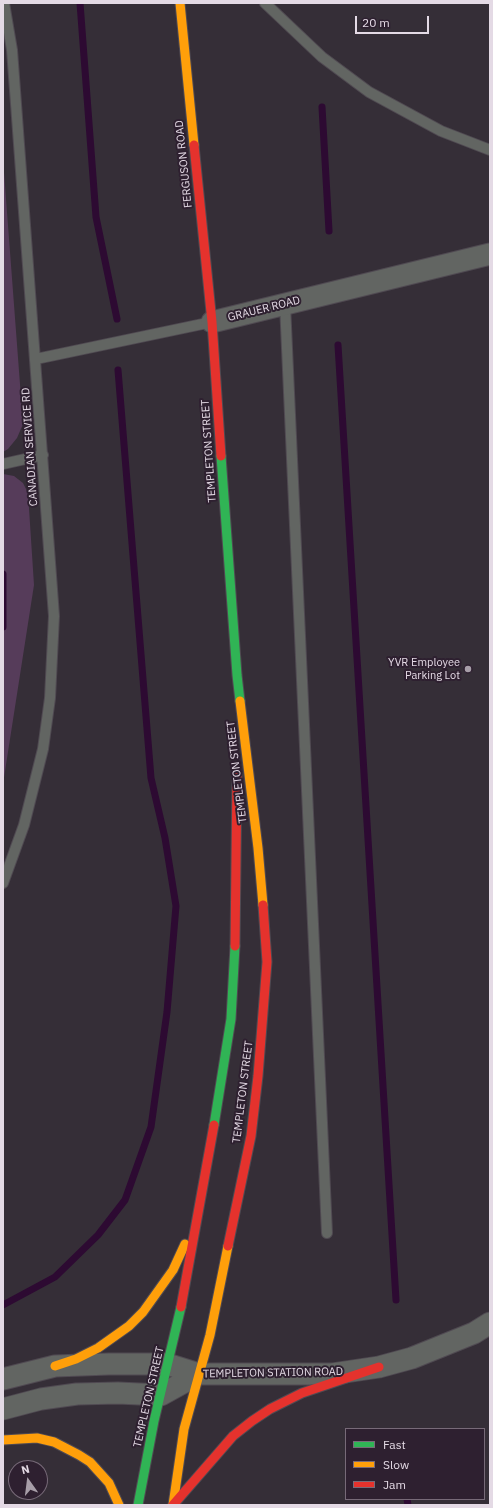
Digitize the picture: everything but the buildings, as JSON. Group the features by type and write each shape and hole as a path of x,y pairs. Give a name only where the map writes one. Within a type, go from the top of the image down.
{"street":[{"name":"FERGUSON ROAD","path":"180,3 212,322"},
{"name":"GRAUER ROAD","path":"212,322 490,254"},
{"name":"TEMPLETON STREET","path":"173,1505 184,1429 210,1336 251,1136 258,1076 266,962 258,848 237,675 212,322"},
{"name":"TEMPLETON STREET","path":"138,1505 154,1421 178,1324 205,1178 230,1019 236,921 237,675"},
{"path":"55,1366 76,1359 116,1337 143,1312 173,1270 188,1236 205,1178"},
{"name":"TEMPLETON STATION ROAD","path":"3,1379 55,1366 109,1364 167,1364 199,1374 332,1374 379,1367 412,1358 474,1332 490,1323"},
{"path":"173,1505 233,1436 270,1409 302,1393 379,1367"},
{"path":"3,1410 41,1399 77,1394 118,1393 161,1395 199,1374"},
{"path":"3,1440 37,1438 54,1442 79,1455 90,1462 99,1471 108,1483 119,1505"}],"lane":[{"name":"CANADIAN SERVICE RD","path":"3,883 24,826 43,749 50,698 54,616 12,50 4,3"},
{"path":"265,3 322,56 369,92 441,132 490,150"},
{"path":"285,304 327,1233"},
{"name":"GRAUER ROAD","path":"36,359 212,322"},
{"path":"3,464 43,455"}],"shaded area":[{"path":"3,159 23,424 17,438 8,449 3,452"},
{"path":"3,474 14,476 23,483 28,493 34,585 3,784"}],"waterway":[{"path":"80,3 96,217 117,319"},
{"path":"322,107 329,231"},
{"path":"338,345 396,1300"},
{"path":"3,1305 55,1277 98,1235 125,1200 151,1127 167,1012 176,906 165,838 151,778 118,370"},
{"path":"3,574 3,627"},
{"path":"407,1500 408,1505"}],"traffic: fast":[{"path":"221,456 240,701"},
{"path":"214,1125 231,1019 235,946"},
{"path":"138,1505 154,1421 181,1307"}],"traffic: slow":[{"path":"180,3 194,145"},
{"path":"240,701 258,848 263,905"},
{"path":"55,1366 76,1359 98,1348 129,1326 143,1312 173,1270 185,1244"},
{"path":"173,1505 184,1429 210,1335 228,1246"},
{"path":"3,1440 37,1438 54,1442 79,1455 90,1462 109,1483 119,1505"}],"traffic: jam":[{"path":"194,145 212,322 221,456"},
{"path":"235,946 237,774"},
{"path":"228,1246 251,1136 258,1076 267,962 263,905"},
{"path":"181,1307 214,1125"},
{"path":"173,1505 233,1436 252,1421 270,1409 302,1393 379,1367"}],"place":[{"name":"YVR Employee Parking Lot","path":"468,669"}]}
